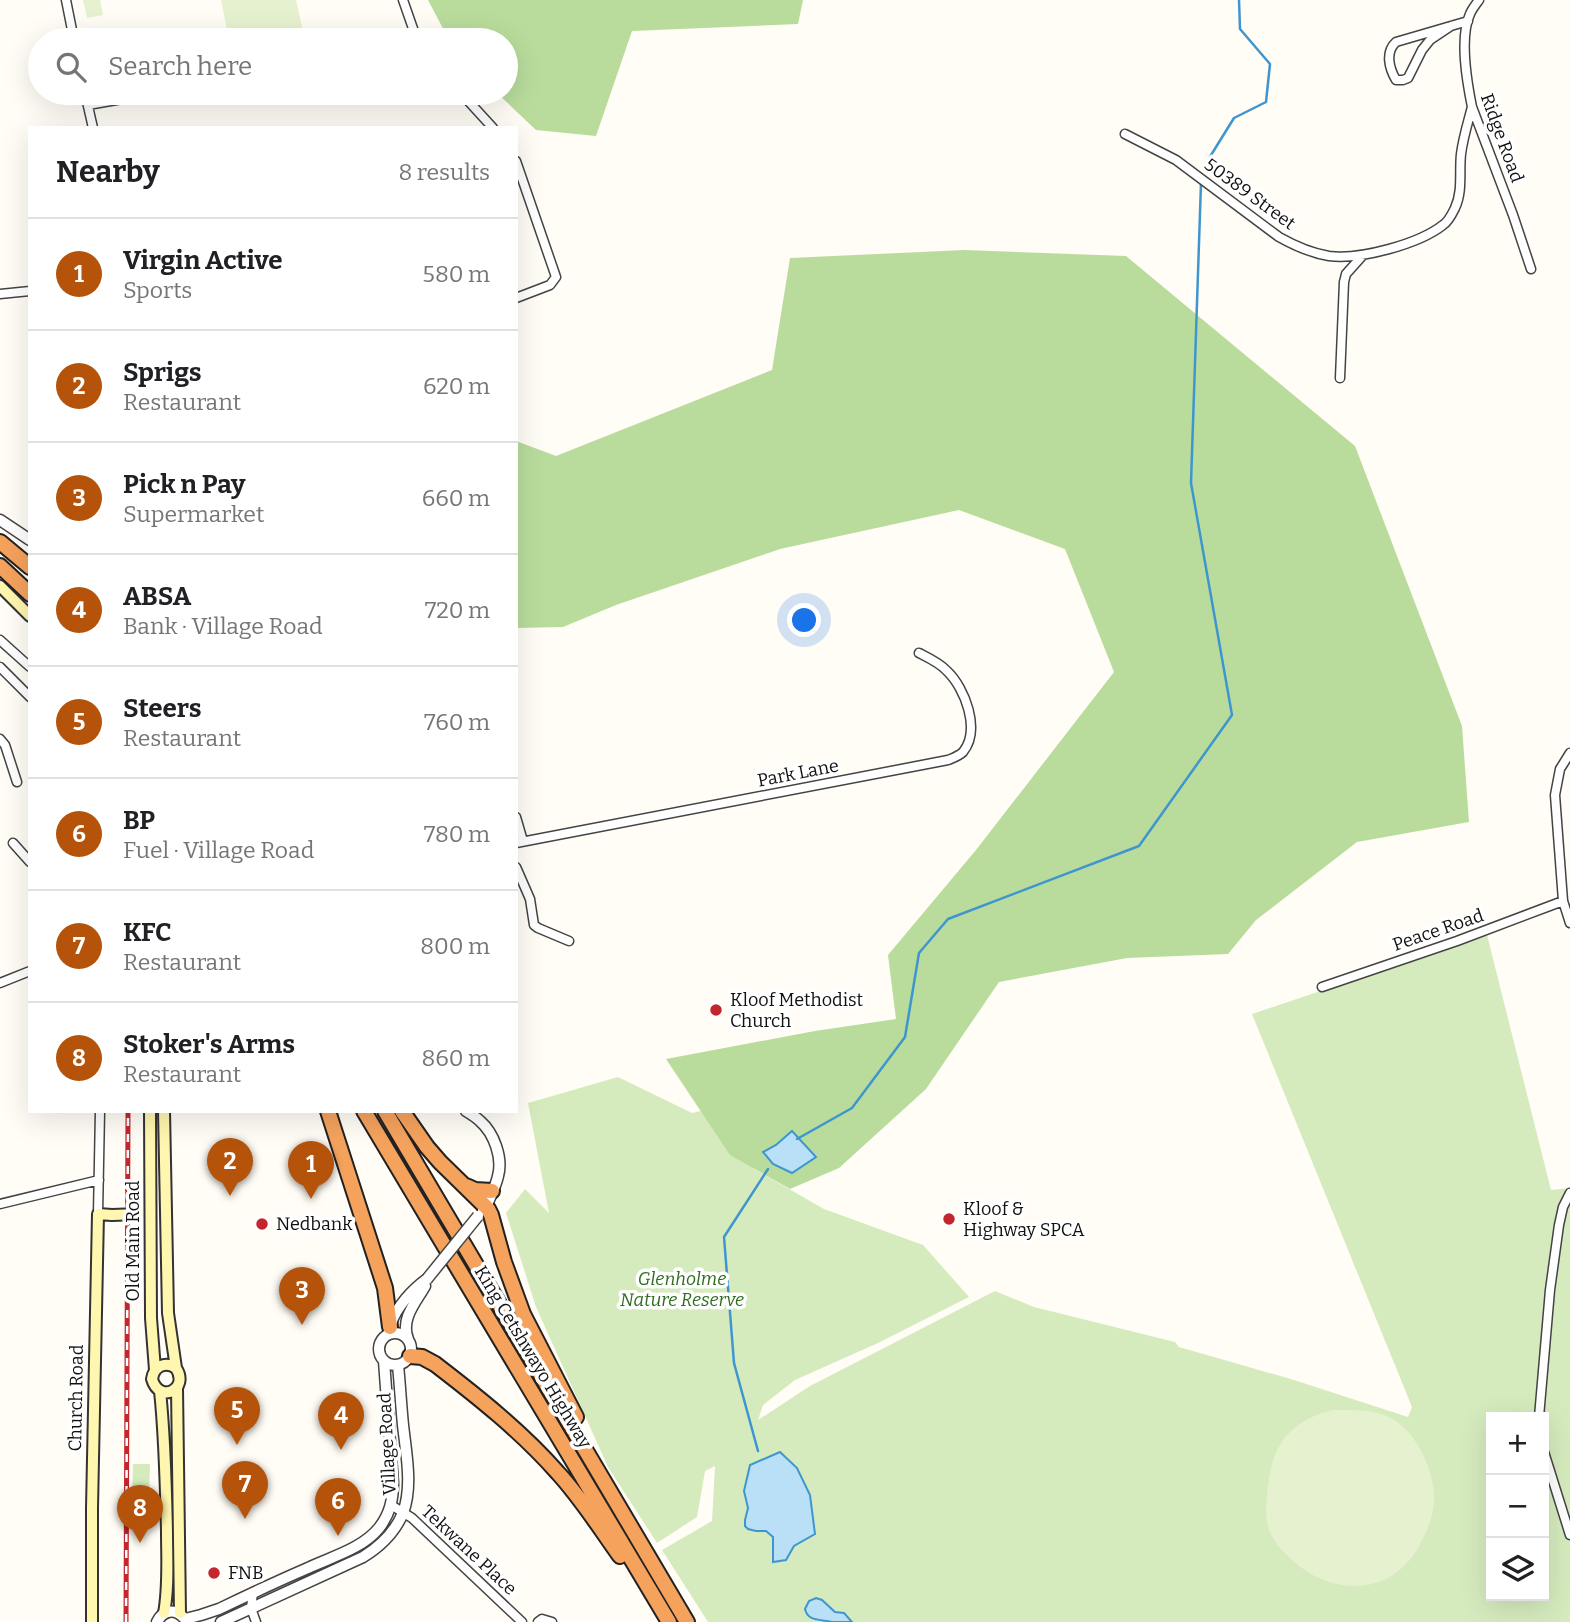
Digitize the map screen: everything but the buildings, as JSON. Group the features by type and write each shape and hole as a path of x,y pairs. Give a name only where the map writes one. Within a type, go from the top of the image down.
{"highway":[{"path":"0,541 28,564"},
{"path":"0,566 28,592"},
{"path":"329,1113 385,1288 390,1330"},
{"name":"King Cetshwayo Highway","path":"365,1113 668,1622"},
{"name":"King Cetshwayo Highway","path":"386,1113 687,1622"},
{"path":"403,1113 427,1147 464,1186 482,1211 491,1215 523,1314 580,1424 603,1479"},
{"path":"464,1186 492,1191"},
{"path":"404,1361 427,1359 543,1457 576,1494 668,1622"}],"main road":[{"path":"0,586 28,614"},
{"name":"Old Main Road","path":"150,1113 151,1318 155,1370"},
{"name":"Old Main Road","path":"164,1113 168,1313 176,1368"},
{"path":"97,1214 138,1214 151,1200"},
{"name":"Church Road","path":"92,1622 97,1214"},
{"path":"138,1214 151,1230"},
{"path":"97,1229 113,1215"},
{"path":"177,1388 169,1392 160,1391 153,1384 155,1370 167,1364 176,1368 180,1376 177,1388 184,1618"},
{"path":"160,1391 167,1548 161,1618"}],"street":[{"path":"66,0 72,28"},
{"path":"403,0 412,28"},
{"path":"1451,26 1430,40 1408,78 1396,79 1389,58 1390,47 1407,38 1469,18 1479,0"},
{"name":"Ridge Road","path":"1469,18 1466,51 1472,107 1531,270"},
{"path":"88,105 93,126"},
{"path":"472,105 491,126"},
{"name":"50389 Street","path":"1125,134 1176,160 1279,237 1296,246 1332,256 1363,256 1425,236 1445,224 1451,217 1459,199 1461,154 1472,107"},
{"path":"518,166 556,277 550,285 518,297"},
{"path":"1339,378 1344,282 1346,274 1363,256"},
{"path":"0,294 28,290"},
{"path":"0,520 28,539"},
{"path":"0,640 28,665"},
{"name":"Park Lane","path":"520,842 957,757 964,751 968,739 971,724 969,706 963,691 947,670 919,653"},
{"path":"0,667 28,696"},
{"path":"0,739 5,745 17,782"},
{"path":"1569,918 1563,901 1555,795 1560,769 1570,753"},
{"path":"13,843 28,860"},
{"path":"518,872 530,900 534,925 569,941"},
{"name":"Peace Road","path":"1322,986 1457,941 1563,901"},
{"path":"0,983 28,972"},
{"path":"97,1214 100,1113"},
{"path":"427,1279 406,1320 405,1328 412,1350 404,1361 391,1365 384,1362 379,1352 379,1344 390,1330 397,1310 427,1279 482,1211 492,1191 499,1170 497,1148 481,1121 469,1113"},
{"path":"0,1204 99,1180"},
{"path":"1539,1412 1550,1290 1559,1225 1570,1193"},
{"path":"390,1330 408,1339"},
{"name":"Village Road","path":"220,1622 375,1550 394,1530 403,1511 407,1493 404,1361"},
{"name":"Village Road","path":"161,1618 172,1611 184,1618 210,1612 341,1553 365,1540 378,1529 391,1505 393,1483 384,1362"},
{"path":"1549,1468 1570,1535"},
{"name":"Tekwane Place","path":"391,1505 420,1525 522,1622"},
{"path":"253,1593 251,1608 256,1622"},
{"path":"538,1622 542,1619 552,1622"}],"green space":[{"path":"83,0 100,0 103,15 87,18"},
{"path":"221,0 296,0 302,28 227,28"},
{"path":"428,0 803,0 798,24 632,31 596,136 536,130 510,105 518,105 518,28 443,28"},
{"path":"964,250 1126,256 1355,446 1462,726 1469,822 1357,842 1256,920 1228,954 1127,958 999,982 926,1089 839,1168 790,1189 730,1155 666,1059 896,1019 888,955 976,850 1114,672 1065,549 959,510 780,549 616,605 563,627 518,628 518,442 556,456 772,370 790,258"},
{"name":"Glenholme Nature Reserve","path":"1487,935 1551,1190 1570,1188 1570,1622 708,1622 662,1550 712,1521 715,1466 705,1471 697,1517 657,1543 608,1467 536,1307 506,1213 525,1189 549,1213 528,1103 618,1077 692,1113 717,1107 754,1169 824,1209 923,1245 969,1297 878,1343 795,1380 763,1405 758,1420 810,1386 995,1291 1034,1307 1175,1342 1179,1347 1408,1417 1412,1407 1252,1014"},
{"path":"1332,1410 1372,1412 1395,1420 1405,1428 1421,1451 1434,1490 1430,1522 1410,1560 1396,1573 1363,1586 1326,1581 1309,1572 1280,1547 1267,1523 1269,1478 1283,1440 1303,1422"},
{"path":"133,1464 150,1464 149,1497 132,1496"}],"water":[{"path":"792,1131 816,1157 792,1173 773,1164 763,1152"},
{"path":"780,1452 797,1468 810,1495 815,1534 794,1546 786,1560 773,1562 773,1537 766,1531 756,1531 745,1526 748,1508 744,1491 750,1465"},
{"path":"816,1598 835,1612 844,1613 852,1622 832,1622 809,1616 805,1609 809,1601"}],"waterway":[{"path":"1203,168 1234,118 1266,102 1270,64 1240,29 1239,0"},
{"path":"797,1139 852,1108 905,1037 919,953 948,919 1139,846 1232,715 1191,483 1201,183"},
{"path":"758,1451 734,1363 724,1237 768,1169"}],"railway":[{"path":"126,1622 128,1113"}],"place":[{"name":"Kloof Methodist Church","path":"716,1010"},
{"name":"Sprigs","path":"230,1196"},
{"name":"Virgin Active","path":"311,1199"},
{"name":"Kloof & Highway SPCA","path":"949,1219"},
{"name":"Nedbank","path":"262,1224"},
{"name":"Pick n Pay","path":"302,1325"},
{"name":"Steers","path":"237,1445"},
{"name":"ABSA","path":"341,1450"},
{"name":"KFC","path":"245,1519"},
{"name":"BP","path":"338,1536"},
{"name":"Stoker's Arms","path":"140,1543"},
{"name":"FNB","path":"214,1573"}]}
